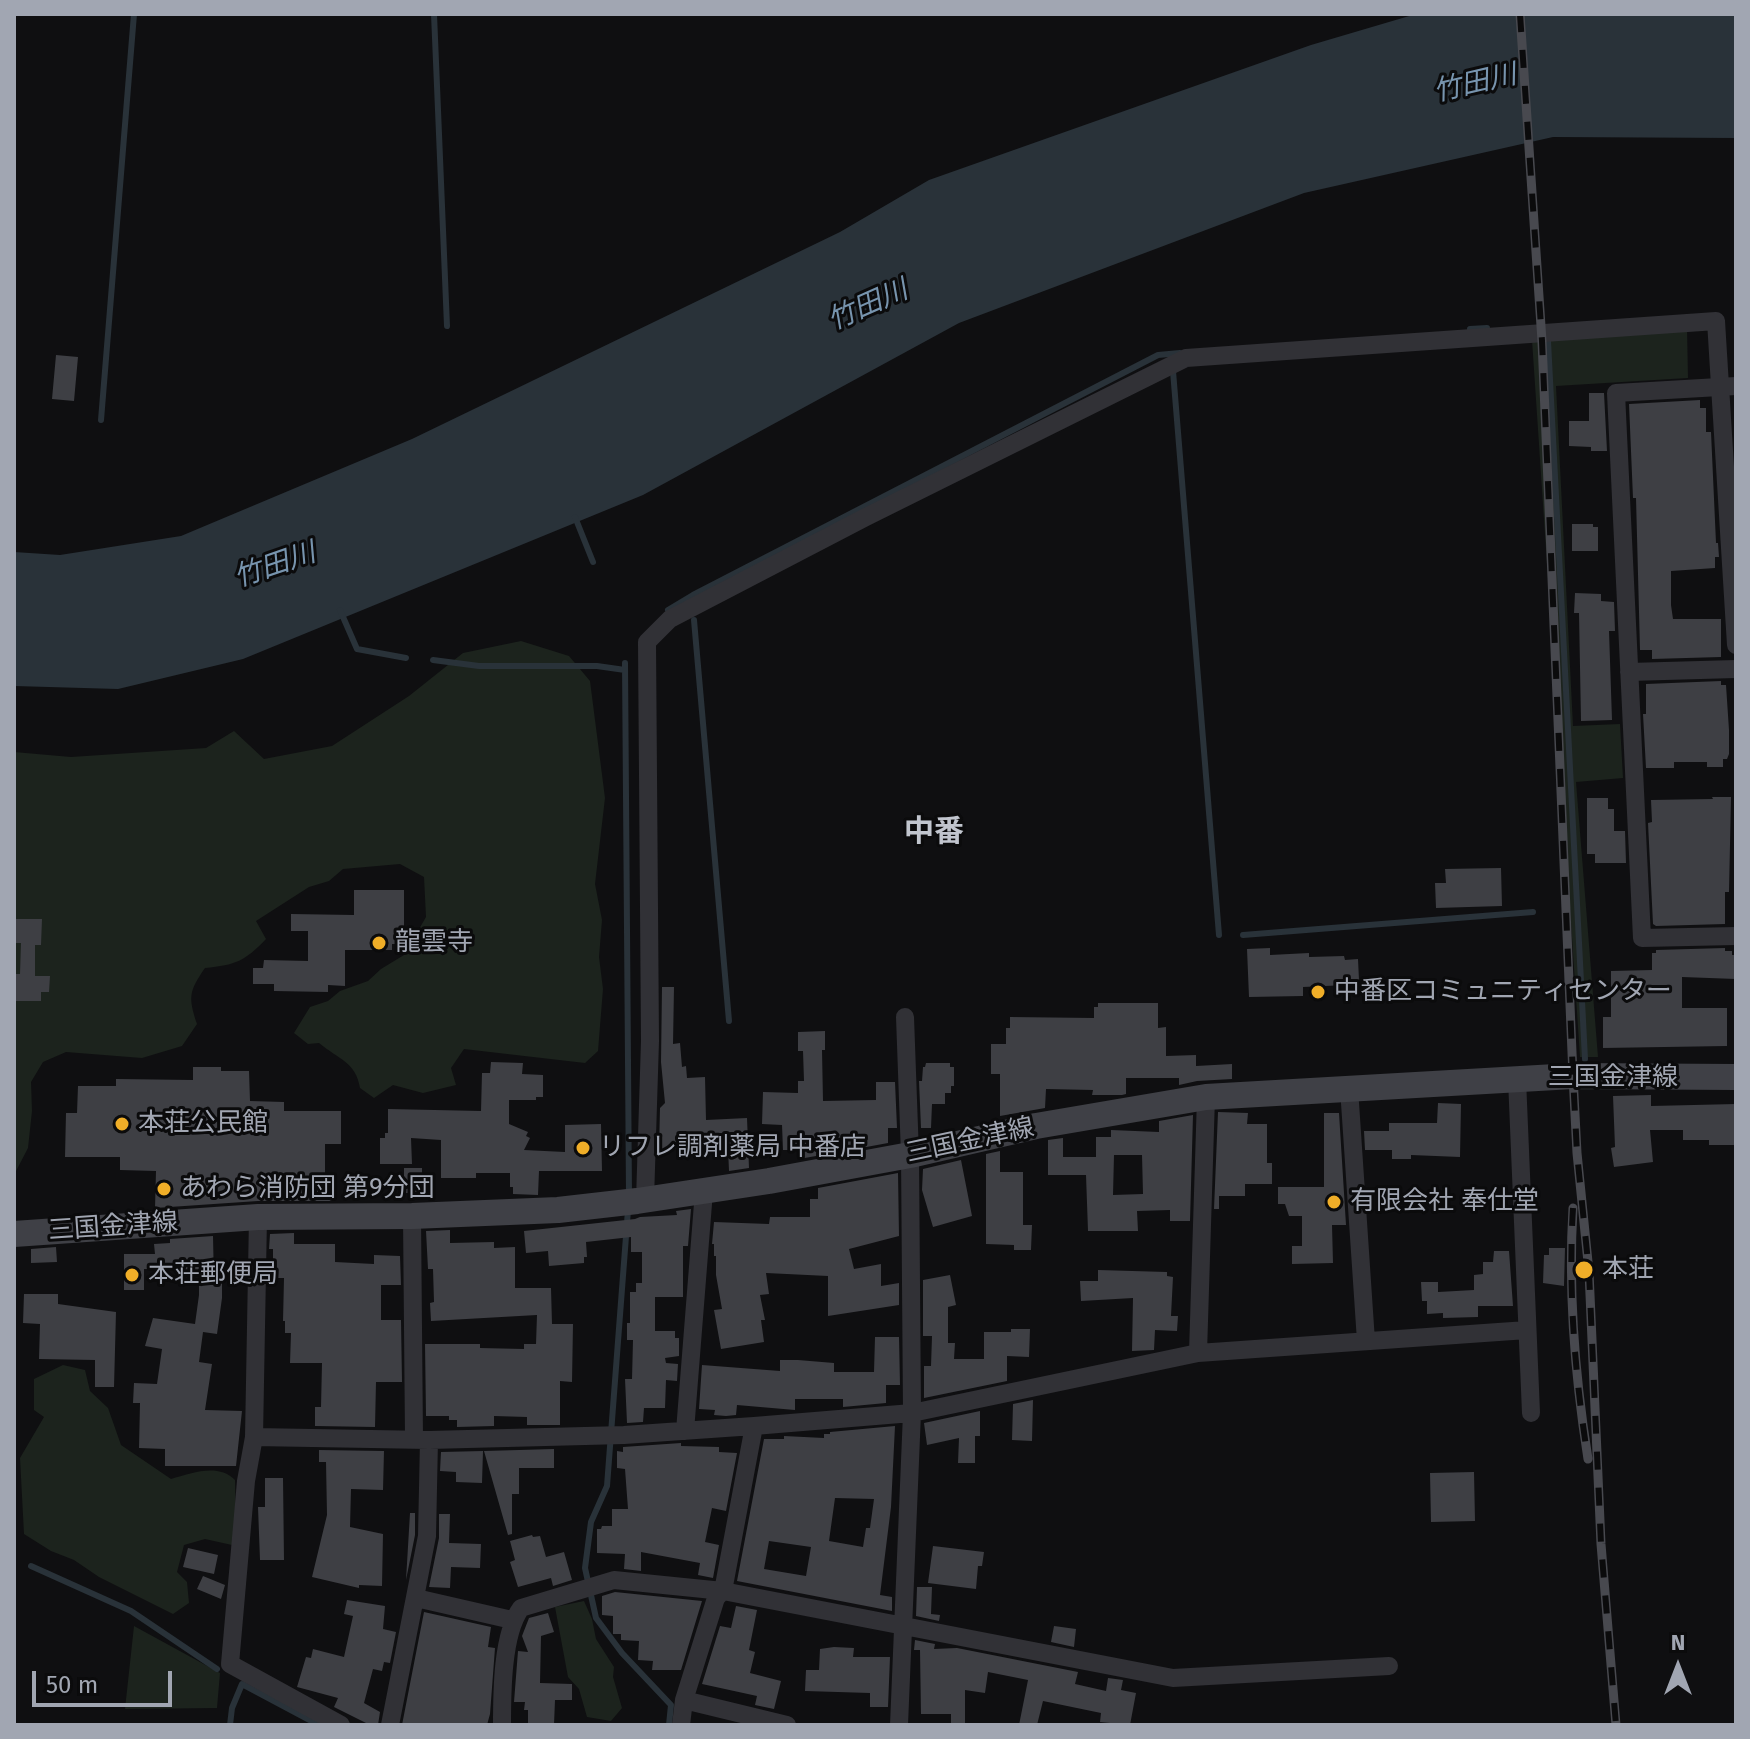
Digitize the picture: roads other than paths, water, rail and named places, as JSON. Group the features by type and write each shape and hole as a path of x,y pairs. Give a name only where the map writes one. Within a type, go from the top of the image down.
{"main road":[{"name":"三国金津線","path":"14,1234 258,1217 412,1216 558,1210 704,1191 910,1155 1049,1124 1206,1097 1573,1076 1736,1077"}],"street":[{"path":"634,1201 650,1041 647,642 670,619 866,517 1186,358 1716,321 1728,386 1736,645"},
{"path":"1728,386 1616,393 1642,938 1736,936"},
{"path":"1629,672 1736,669"},
{"path":"899,1725 912,1413 910,1155 905,1017"},
{"path":"1517,1079 1531,1413"},
{"path":"1349,1088 1366,1341"},
{"path":"1198,1353 1206,1097"},
{"path":"685,1431 704,1191"},
{"path":"390,1725 427,1536 412,1216"},
{"path":"258,1217 254,1437 246,1481 230,1664 341,1725"},
{"path":"254,1437 421,1439 631,1434 912,1413 1198,1353 1527,1330"},
{"path":"681,1725 684,1700 716,1598 723,1591 754,1426"},
{"path":"502,1725 502,1693 512,1620 521,1608 614,1580 723,1591 1173,1678 1389,1666"},
{"path":"416,1598 512,1620"},
{"path":"684,1700 787,1725"}],"water":[{"name":"竹田川","path":"1416,14 1736,14 1736,138 1553,137 1304,193 959,323 643,495 243,659 118,689 14,686 14,552 60,555 181,536 412,439 840,232 929,180 1311,45"}],"waterway":[{"path":"101,420 134,14"},
{"path":"434,14 447,326"},
{"path":"1470,329 1487,328"},
{"path":"1548,341 1585,1059"},
{"path":"668,610 1158,355 1180,353"},
{"path":"1173,371 1219,935"},
{"path":"575,517 593,562"},
{"path":"340,610 357,649 406,658"},
{"path":"694,620 729,1021"},
{"path":"433,660 479,666 597,666 625,670"},
{"path":"625,663 629,1195"},
{"path":"1243,935 1533,912"},
{"path":"628,1210 607,1486 591,1522 585,1568 596,1618 622,1653 671,1705 669,1725"},
{"path":"31,1566 131,1611 217,1669"},
{"path":"230,1725 232,1708 242,1684 319,1725"}],"railway":[{"path":"1520,14 1542,341 1577,1153 1589,1272 1601,1544 1616,1725"},
{"path":"1573,1208 1571,1271 1574,1334 1588,1459"}],"place":[{"name":"龍雲寺","path":"379,943"},
{"name":"中番区コミュニティセンター","path":"1318,992"},
{"name":"本荘公民館","path":"122,1124"},
{"name":"リフレ調剤薬局 中番店","path":"583,1148"},
{"name":"あわら消防団 第9分団","path":"164,1189"},
{"name":"有限会社 奉仕堂","path":"1334,1202"},
{"name":"本荘","path":"1584,1270"},
{"name":"本荘郵便局","path":"132,1275"}],"district":[{"name":"中番","path":"934,833"}]}
